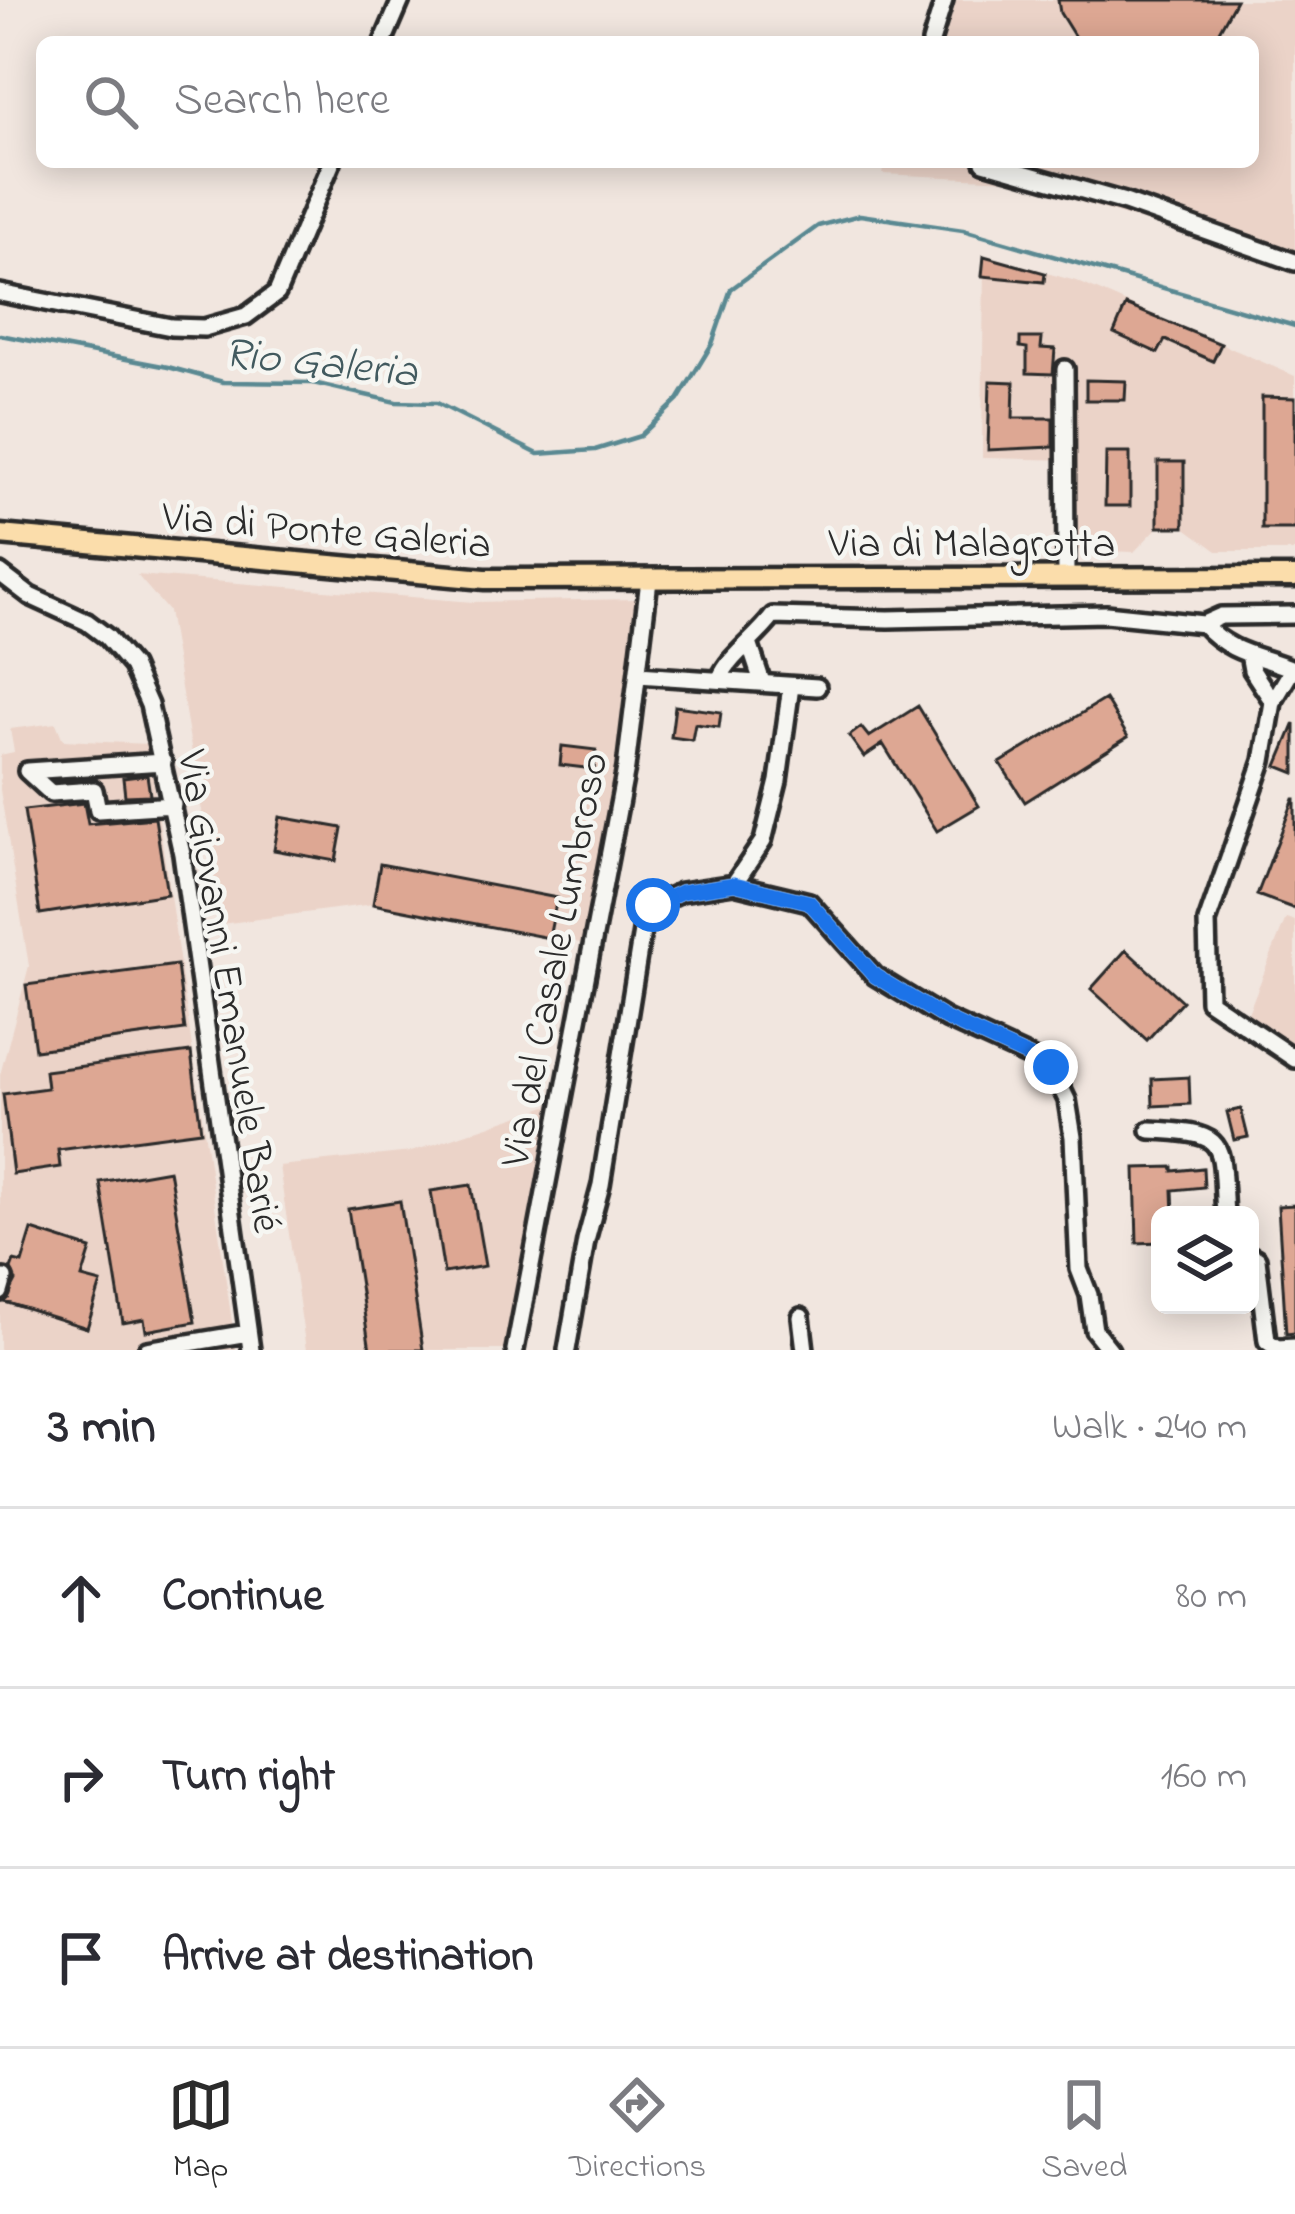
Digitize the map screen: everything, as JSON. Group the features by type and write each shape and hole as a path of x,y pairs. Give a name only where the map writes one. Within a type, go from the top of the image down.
{"main road":[{"name":"Via di Ponte Galeria","path":"0,535 485,579 649,580"},
{"name":"Via di Malagrotta","path":"649,580 1295,577"}],"street":[{"path":"386,36 401,0"},
{"path":"934,36 944,0"},
{"path":"0,293 171,327 204,328 246,316 277,293 329,168"},
{"path":"1006,168 1106,196 1295,262"},
{"path":"1065,369 1066,577"},
{"name":"Via Giovanni Emanuele Barié","path":"0,573 30,596 97,629 124,655 149,705 173,805 250,1341"},
{"name":"Via del Casale Lumbroso","path":"515,1350 620,800 649,580"},
{"path":"720,678 737,652 750,646 773,616 888,619 1106,614 1203,624 1221,616 1295,615"},
{"path":"1203,624 1250,659 1273,659 1294,670 1273,703 1263,761 1207,922 1209,1001 1295,1059"},
{"path":"750,646 762,682"},
{"path":"1250,659 1273,703"},
{"path":"638,675 818,687"},
{"path":"734,884 763,841 778,782 791,686"},
{"path":"163,762 27,771 51,793 94,790 98,810 173,805"},
{"path":"567,1350 601,1185 643,926 653,905 681,892 734,884 809,902 875,976 946,1019 1051,1067 1067,1100 1072,1136 1079,1269 1094,1330 1110,1350"},
{"path":"1150,1130 1193,1132 1214,1140 1222,1151 1225,1206"},
{"path":"1259,1275 1267,1341 1277,1348 1295,1346"},
{"path":"801,1317 805,1350"},
{"path":"147,1350 250,1341"}],"shaded area":[{"path":"935,0 1295,0 1295,268 1010,180 882,174 884,168 1259,168 1259,36 924,36"},
{"path":"984,256 1076,281 1295,376 1295,551 1217,551 1184,527 1158,527 1134,552 1077,550 1076,460 982,458"},
{"path":"137,575 473,602 636,599 639,612 586,944 373,904 221,924 168,611"},
{"path":"56,723 63,740 148,744 236,1350 0,1350 0,1075 29,966 0,790 0,755 14,752 10,729"},
{"path":"1286,918 1295,921 1295,1050 1246,1018"},
{"path":"550,1105 507,1350 306,1350 279,1166 411,1152"}],"building":[{"path":"1058,0 1236,0 1216,36 1074,36"},
{"path":"984,256 1045,273 1044,282 982,276"},
{"path":"1126,305 1221,344 1213,361 1165,340 1158,353 1114,333"},
{"path":"1020,338 1042,338 1041,348 1055,349 1053,374 1027,373 1027,348 1020,347"},
{"path":"1086,380 1126,381 1125,400 1086,400"},
{"path":"990,381 1014,382 1013,418 1053,418 1053,447 988,450"},
{"path":"1262,397 1295,398 1295,529 1262,529"},
{"path":"1106,453 1130,453 1130,506 1105,506"},
{"path":"1158,462 1184,462 1184,527 1158,527"},
{"path":"1105,699 1128,737 1025,802 1000,763"},
{"path":"675,706 721,712 719,727 695,724 692,740 671,737"},
{"path":"918,706 979,806 937,831 883,744 864,757 849,736 861,727 869,737"},
{"path":"1295,723 1295,773 1277,766"},
{"path":"562,746 596,750 594,769 560,765"},
{"path":"147,775 150,795 125,796 123,778"},
{"path":"1295,799 1295,909 1257,895"},
{"path":"84,803 88,824 155,818 167,894 40,914 24,810"},
{"path":"280,817 342,828 336,861 274,850"},
{"path":"380,864 557,898 549,938 373,904"},
{"path":"1126,950 1182,1001 1147,1040 1091,989"},
{"path":"177,965 185,1030 35,1050 26,985"},
{"path":"191,1052 201,1131 58,1150 60,1167 13,1174 3,1094 47,1088 45,1071"},
{"path":"1189,1077 1190,1104 1153,1106 1152,1079"},
{"path":"1241,1109 1248,1137 1234,1140 1227,1112"},
{"path":"1135,1168 1203,1168 1204,1187 1173,1190 1174,1206 1151,1206 1151,1242 1137,1243"},
{"path":"169,1170 195,1322 146,1331 144,1319 123,1323 100,1182"},
{"path":"471,1185 485,1266 444,1273 431,1191"},
{"path":"400,1201 423,1350 370,1350 348,1209"},
{"path":"1295,1205 1295,1333 1286,1334 1278,1206"},
{"path":"32,1230 91,1249 82,1278 101,1283 87,1328 5,1302 16,1281 11,1269 14,1261 22,1263"}],"waterway":[{"name":"Rio Galeria","path":"0,335 223,382 313,383 396,402 437,403 538,454 595,450 640,436 678,400 712,344 731,289 818,226 860,215 963,230 1295,326"}],"route":[{"path":"653,905 681,892 734,884 809,902 875,976 946,1019 1051,1067"}]}
